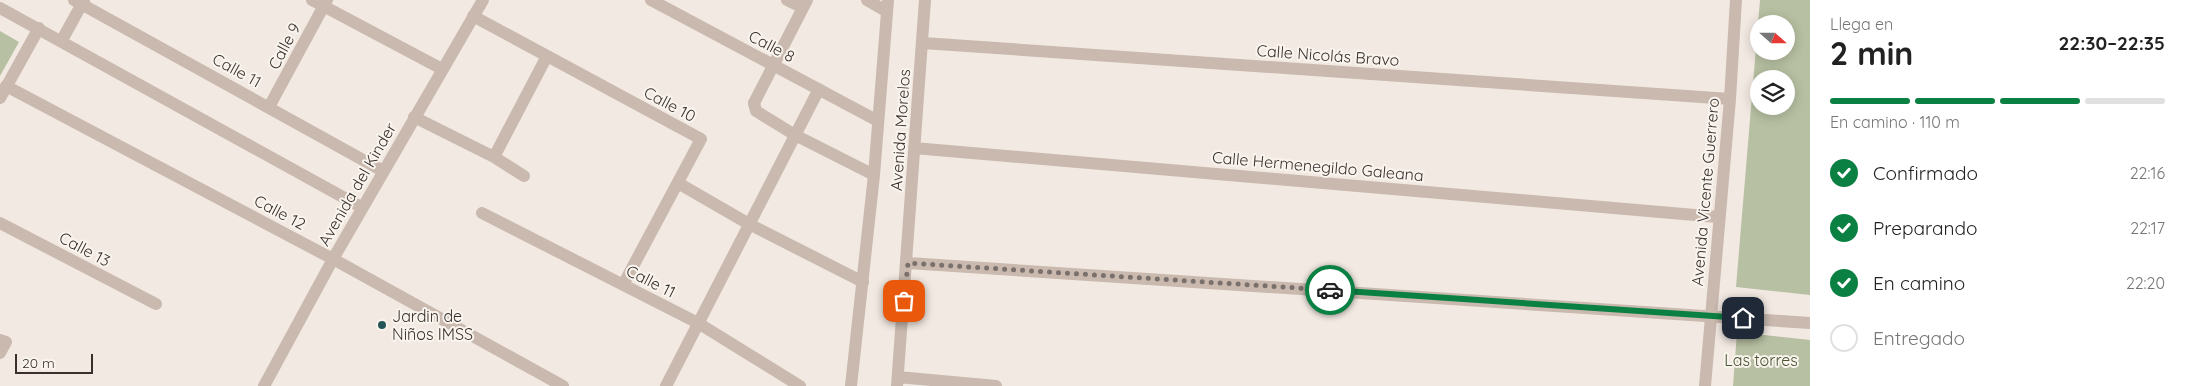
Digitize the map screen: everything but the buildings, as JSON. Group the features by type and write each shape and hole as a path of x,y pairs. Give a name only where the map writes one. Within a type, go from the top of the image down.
{"street":[{"name":"Avenida del Kinder","path":"264,386 362,207 483,0"},
{"name":"Calle 8","path":"651,0 878,121"},
{"path":"787,0 805,4 754,104 756,111 795,135 874,175"},
{"path":"851,386 874,175 887,5 866,0"},
{"name":"Avenida Morelos","path":"898,382 926,0"},
{"name":"Avenida Vicente Guerrero","path":"1704,386 1730,99 1736,0"},
{"path":"62,40 80,1"},
{"name":"Calle 11","path":"80,1 383,171"},
{"path":"321,2 442,69"},
{"name":"Calle 9","path":"270,107 321,2"},
{"path":"0,8 62,40 362,207"},
{"name":"Calle 10","path":"474,16 701,139 678,183"},
{"path":"0,98 39,28"},
{"name":"Calle Nicolás Bravo","path":"923,43 1730,99"},
{"path":"494,158 547,56"},
{"name":"Calle 12","path":"6,86 333,259 563,386"},
{"path":"666,386 819,89"},
{"path":"414,117 494,158 524,176"},
{"name":"Calle Hermenegildo Galeana","path":"914,148 1718,217"},
{"path":"623,285 678,183 749,224 863,282"},
{"name":"Calle 11","path":"482,213 698,323 800,386"},
{"name":"Calle 13","path":"0,222 156,304"},
{"path":"908,263 1810,323"},
{"path":"0,340 6,342 0,353"},
{"path":"898,382 996,386"}],"green space":[{"path":"1760,0 1810,0 1810,295 1736,287 1750,115 1795,115 1795,70 1754,70 1755,60 1795,60 1795,15 1759,15"},
{"path":"0,31 19,42 0,76"},
{"name":"Las torres","path":"1737,332 1810,340 1810,386 1733,386"}],"way so far":[{"path":"904,301 908,263 1330,290"}],"place":[{"name":"Jardin de Niños IMSS","path":"382,325"}],"route":[{"path":"1330,290 1743,318"}]}
